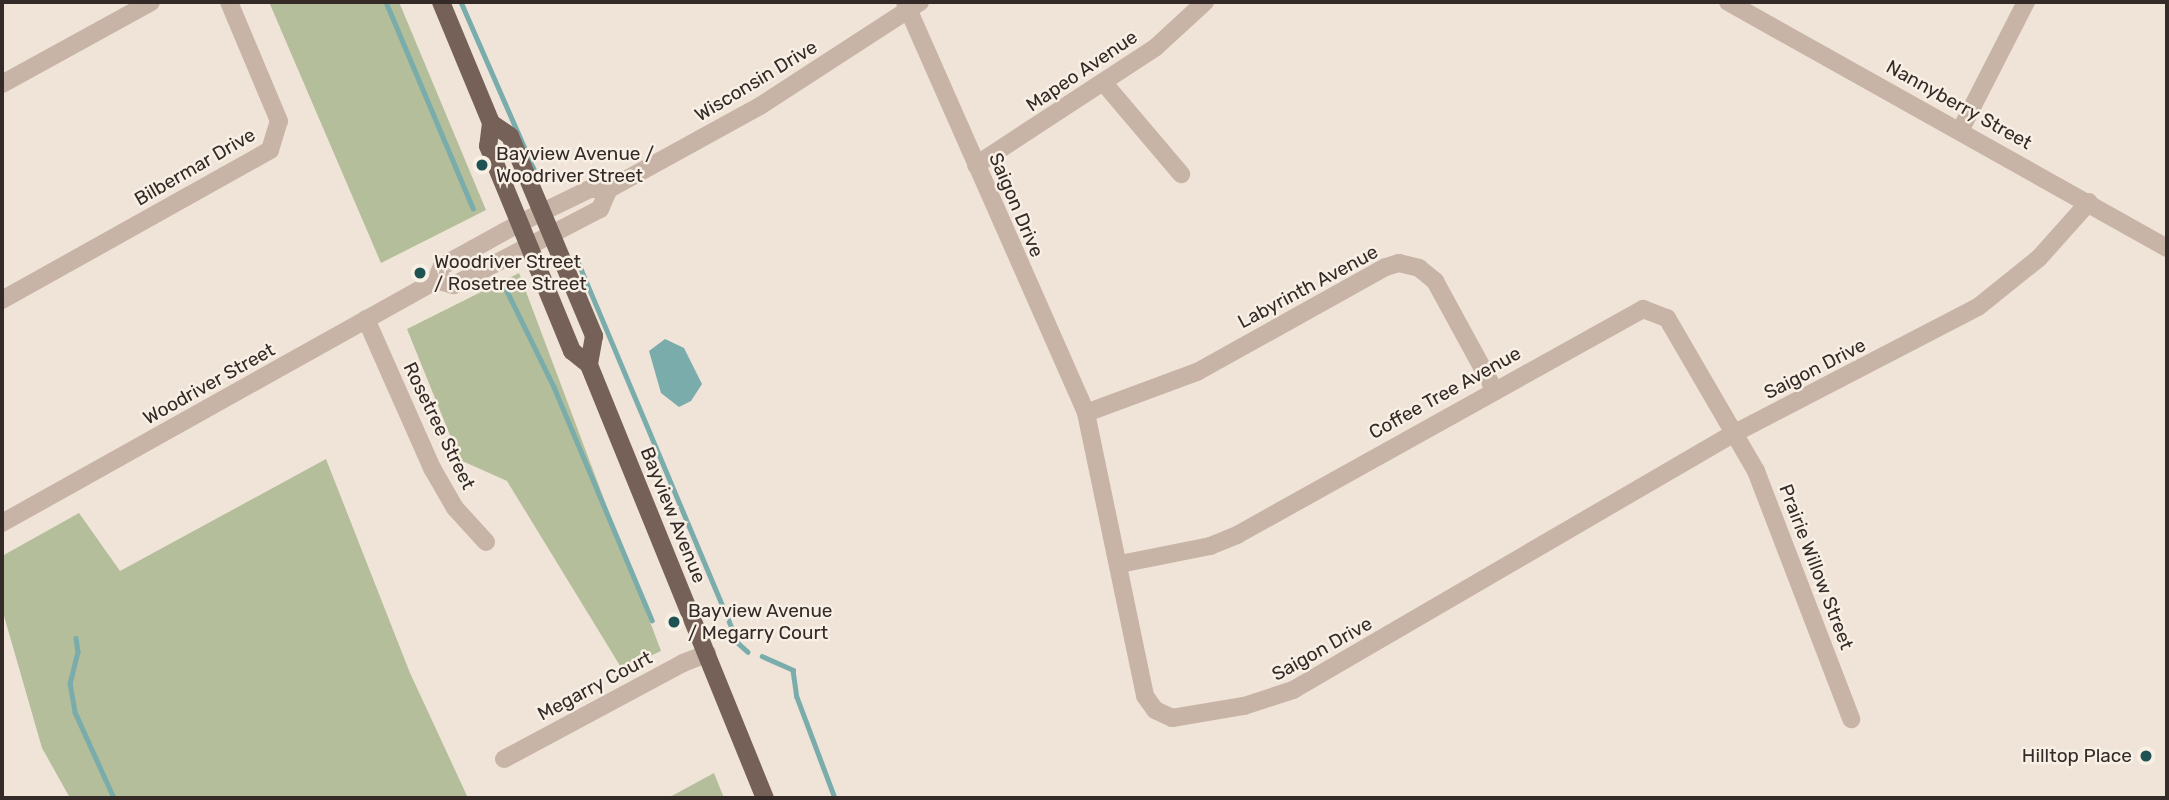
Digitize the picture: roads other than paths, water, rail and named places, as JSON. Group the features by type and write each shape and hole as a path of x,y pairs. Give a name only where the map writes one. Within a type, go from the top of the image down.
{"main road":[{"name":"Bayview Avenue","path":"441,2 491,123 488,146 572,351 590,365"},
{"name":"Bayview Avenue","path":"491,123 510,136 594,336 590,365 765,798"}],"street":[{"path":"2,84 151,2"},
{"name":"Bilbermar Drive","path":"2,300 260,157 275,143 276,112 229,2"},
{"name":"Mapeo Avenue","path":"976,165 1156,47 1205,2"},
{"name":"Nannyberry Street","path":"1728,2 1961,129 2167,248"},
{"path":"1961,129 2026,2"},
{"name":"Saigon Drive","path":"911,4 976,165 1086,413 1120,565 1144,690 1152,708 1177,718 1275,698 1322,675 1731,435 1978,307 2039,258 2089,202"},
{"name":"Wisconsin Drive","path":"541,212 590,189 609,189 760,106 911,4"},
{"path":"1103,82 1181,174"},
{"name":"Wisconsin Drive","path":"529,246 600,209 609,189"},
{"name":"Woodriver Street","path":"2,523 436,280 442,266 541,212"},
{"name":"Woodriver Street","path":"436,280 454,285 529,246"},
{"name":"Labyrinth Avenue","path":"1086,413 1197,372 1386,267 1399,264 1419,268 1433,279 1494,389"},
{"name":"Coffee Tree Avenue","path":"1120,565 1210,546 1237,535 1494,389 1643,309 1667,318 1731,435"},
{"name":"Rosetree Street","path":"366,319 432,468 455,508 486,542"},
{"name":"Prairie Willow Street","path":"1731,435 1756,471 1851,719"},
{"name":"Megarry Court","path":"504,759 683,663 707,654"}],"water":[{"path":"665,339 684,348 702,384 691,401 679,407 661,393 649,351"}],"waterway":[{"path":"386,2 473,208"},
{"path":"461,2 534,169"},
{"path":"579,264 738,643 748,652"},
{"path":"506,289 554,387 652,620"},
{"path":"76,638 78,652 70,683 75,712 114,798"},
{"path":"762,656 793,670 797,697 835,798"}],"place":[{"name":"Bayview Avenue / Woodriver Street","path":"482,165"},
{"name":"Woodriver Street / Rosetree Street","path":"420,273"},
{"name":"Bayview Avenue / Megarry Court","path":"674,622"},
{"name":"Hilltop Place","path":"2146,756"}]}
